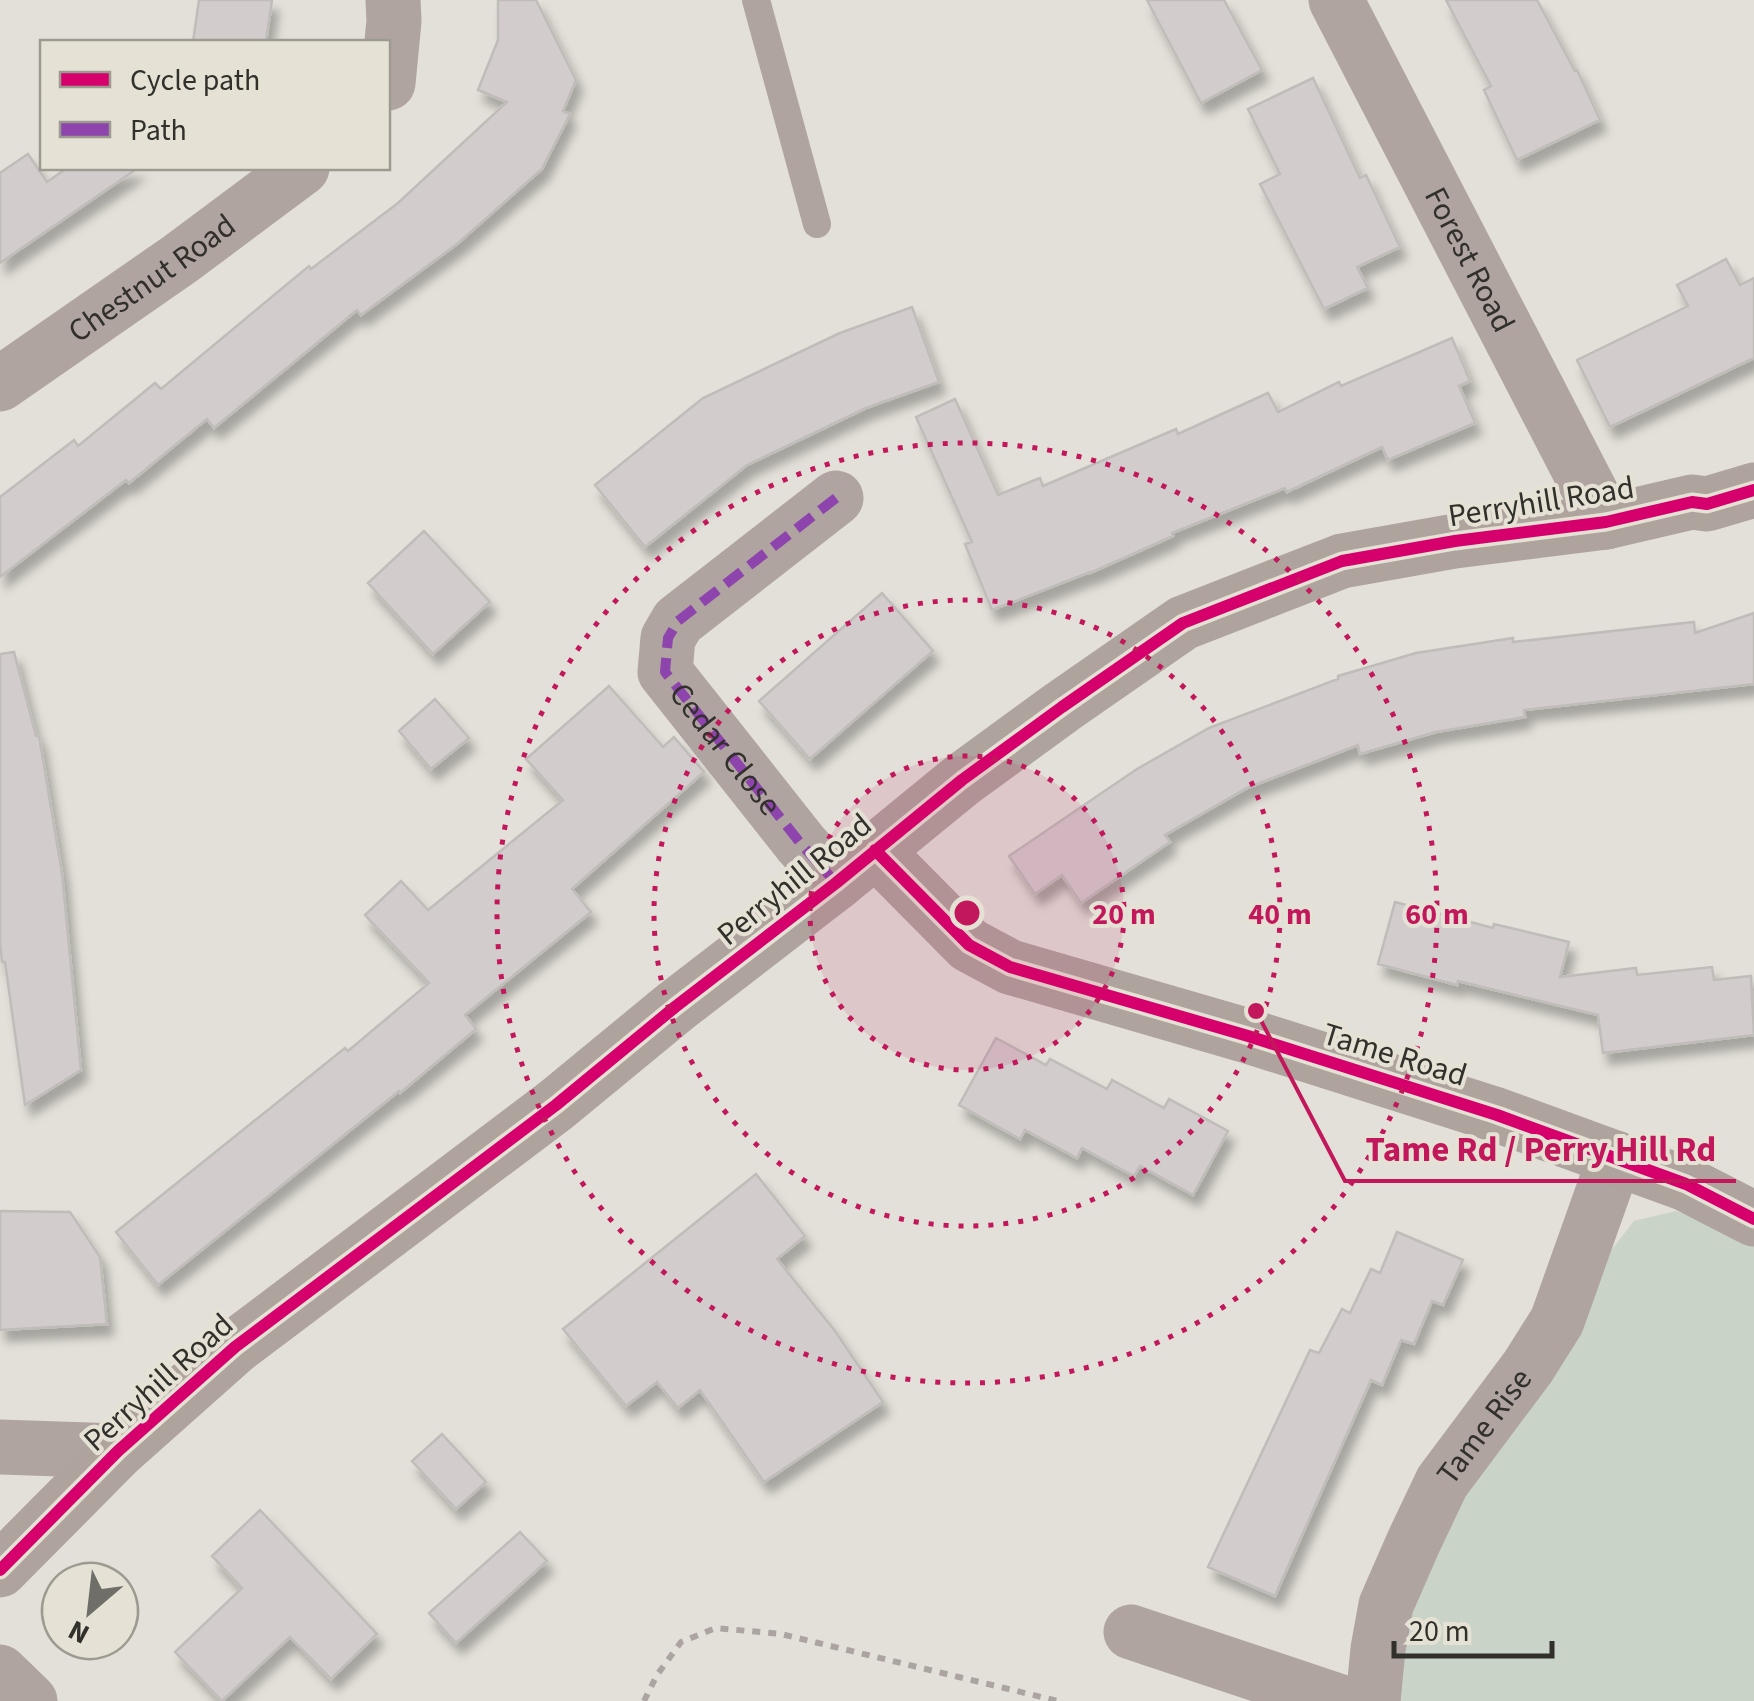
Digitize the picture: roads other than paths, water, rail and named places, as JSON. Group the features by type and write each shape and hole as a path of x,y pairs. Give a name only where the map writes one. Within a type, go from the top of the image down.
{"street":[{"path":"390,62 393,0"},
{"name":"Forest Road","path":"1336,0 1606,522"},
{"name":"Chestnut Road","path":"0,384 180,259 299,170"},
{"name":"Perryhill Road","path":"0,1570 118,1451 235,1347 556,1106 962,780 1183,622 1342,561 1455,541 1606,522 1692,502 1708,504 1754,490"},
{"name":"Cedar Close","path":"836,498 678,621 668,638 665,672 802,844 856,866"},
{"name":"Tame Road","path":"856,866 969,945 1010,967 1497,1115 1686,1184 1754,1219"},
{"name":"Tame Rise","path":"1374,1701 1386,1605 1414,1541 1442,1482 1558,1320 1614,1158"},
{"path":"0,1447 118,1451"},
{"path":"1131,1632 1338,1701"},
{"path":"0,1672 30,1701"}],"lane":[{"path":"756,0 817,224"}],"place":[{"name":"Tame Rd / Perry Hill Rd","path":"1256,1011"}]}
